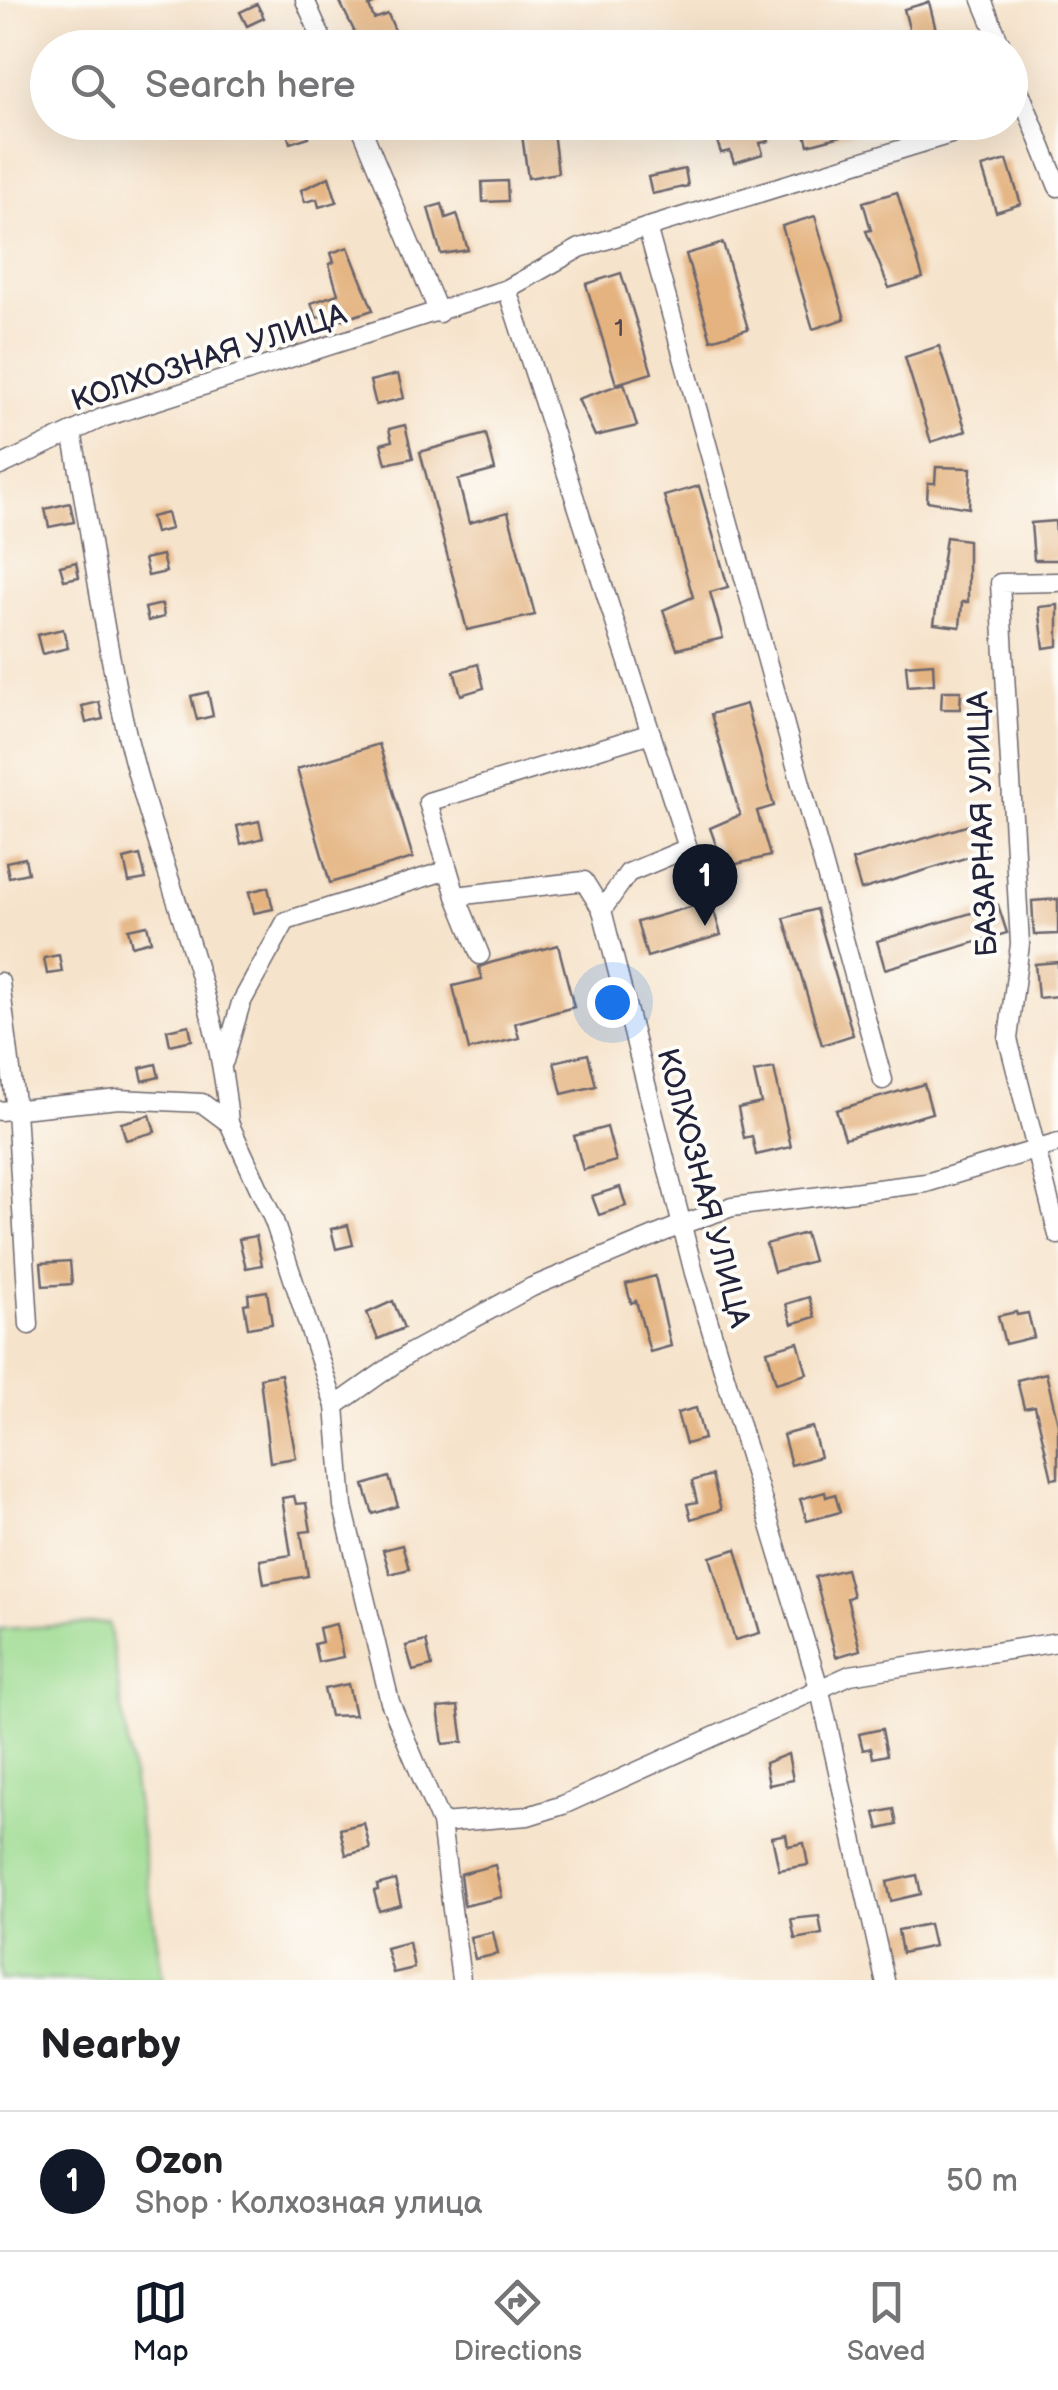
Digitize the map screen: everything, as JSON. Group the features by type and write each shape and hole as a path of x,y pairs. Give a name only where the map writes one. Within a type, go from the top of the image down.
{"street":[{"path":"305,0 318,30"},
{"path":"982,0 994,30"},
{"path":"1028,129 1058,187"},
{"path":"366,140 438,312"},
{"name":"КОЛХОЗНАЯ УЛИЦА","path":"0,466 102,418 507,289 580,248 932,140"},
{"path":"647,228 883,1080"},
{"path":"456,896 584,882 602,910 628,873 688,848 507,289"},
{"path":"72,432 119,707 152,832 224,1062 229,1123 274,1221 335,1406 343,1506 390,1702 441,1823 461,1980"},
{"name":"БАЗАРНАЯ УЛИЦА","path":"1058,582 1000,583 1020,944 1008,1039 1058,1236"},
{"path":"480,956 456,896 428,802 651,733"},
{"path":"224,1062 241,1003 286,922 448,870"},
{"name":"КОЛХОЗНАЯ УЛИЦА","path":"602,910 682,1224 820,1690 885,1980"},
{"path":"0,982 29,1325"},
{"path":"8,1110 119,1099 202,1103 229,1123"},
{"path":"335,1406 410,1353 532,1286 682,1224 732,1207 926,1182 1058,1143"},
{"path":"441,1823 528,1816 564,1805 850,1675 1058,1642"}],"green space":[{"path":"109,1623 163,1980 0,1980 0,1629"}],"building":[{"path":"339,0 382,0 369,6 374,19 388,14 395,30 354,30"},
{"path":"929,2 936,30 909,30 904,9"},
{"path":"257,4 264,18 247,26 240,12"},
{"path":"523,140 554,140 558,173 528,178"},
{"path":"717,140 769,141 760,143 763,154 734,163 730,151 721,153"},
{"path":"1007,160 1021,204 996,212 982,167"},
{"path":"685,169 688,186 652,194 648,177"},
{"path":"329,177 337,202 319,207 317,199 305,202 301,190"},
{"path":"507,181 508,201 483,202 482,182"},
{"path":"897,192 923,278 889,288 866,231 871,230 863,202"},
{"path":"442,204 446,218 457,214 468,250 441,254 428,208"},
{"path":"815,216 845,319 813,329 782,226"},
{"path":"723,243 748,329 711,340 686,254"},
{"path":"348,247 373,310 342,320 338,311 317,318 311,303 338,294 329,264 334,262 331,253"},
{"path":"621,273 652,373 616,384 586,284"},
{"path":"939,346 966,431 931,442 905,357"},
{"path":"398,374 404,398 376,405 370,381"},
{"path":"624,383 637,426 595,436 578,399"},
{"path":"405,425 413,458 386,464 381,444 392,441 389,429"},
{"path":"486,434 495,470 458,480 469,523 508,512 535,615 467,630 420,452"},
{"path":"936,467 971,468 969,508 927,501 928,483 935,483"},
{"path":"699,486 728,587 710,592 723,638 677,649 663,610 693,597 664,496"},
{"path":"70,503 74,522 49,527 45,509"},
{"path":"167,513 171,529 155,533 151,517"},
{"path":"1055,521 1058,560 1034,560 1031,523"},
{"path":"946,537 968,540 968,602 962,602 960,627 934,624"},
{"path":"162,555 166,572 148,576 144,559"},
{"path":"76,562 79,577 64,580 60,566"},
{"path":"162,604 164,617 148,621 145,608"},
{"path":"1058,605 1058,646 1044,648 1039,607"},
{"path":"63,629 68,648 42,654 37,635"},
{"path":"933,663 934,684 908,686 906,665"},
{"path":"478,664 484,688 461,695 454,671"},
{"path":"942,691 961,691 960,709 941,709"},
{"path":"208,692 213,716 197,720 191,696"},
{"path":"99,702 103,719 86,723 82,706"},
{"path":"746,704 774,806 757,811 770,856 724,867 710,828 740,815 711,714"},
{"path":"379,744 413,858 330,883 297,769"},
{"path":"259,821 263,838 241,844 237,826"},
{"path":"976,823 985,852 861,890 852,860"},
{"path":"140,855 146,879 129,882 124,859"},
{"path":"25,858 28,873 9,877 6,862"},
{"path":"268,887 273,909 254,913 249,892"},
{"path":"1058,899 1058,934 1034,935 1032,901"},
{"path":"711,901 721,935 647,957 637,922"},
{"path":"998,905 1007,933 885,969 877,941"},
{"path":"816,909 853,1035 822,1045 784,918"},
{"path":"147,925 151,941 132,946 128,929"},
{"path":"558,945 574,1007 515,1023 519,1038 469,1050 453,986 482,979 479,967"},
{"path":"59,955 62,972 47,974 44,958"},
{"path":"1058,962 1058,996 1038,998 1035,964"},
{"path":"189,1025 192,1040 170,1045 167,1030"},
{"path":"588,1054 596,1086 562,1094 554,1062"},
{"path":"156,1064 159,1077 143,1081 140,1068"},
{"path":"774,1068 791,1147 756,1155 752,1136 744,1138 738,1108 761,1103 754,1072"},
{"path":"924,1084 932,1113 845,1138 836,1110"},
{"path":"150,1115 155,1132 126,1140 121,1123"},
{"path":"607,1127 616,1161 583,1170 574,1136"},
{"path":"620,1187 626,1206 599,1215 592,1196"},
{"path":"348,1225 353,1245 336,1249 331,1229"},
{"path":"805,1233 813,1261 774,1272 766,1244"},
{"path":"256,1236 262,1265 246,1268 239,1239"},
{"path":"70,1261 72,1284 43,1286 41,1263"},
{"path":"655,1276 671,1346 650,1352 636,1301 631,1303 626,1284"},
{"path":"267,1291 272,1324 248,1328 244,1304 249,1303 248,1294"},
{"path":"809,1297 815,1317 792,1324 786,1304"},
{"path":"393,1301 404,1328 378,1339 367,1313"},
{"path":"1028,1313 1034,1337 1005,1344 998,1316"},
{"path":"798,1342 807,1374 776,1383 767,1351"},
{"path":"1046,1373 1058,1424 1058,1478 1052,1479 1035,1406 1024,1408 1017,1380"},
{"path":"281,1374 296,1458 270,1462 260,1378"},
{"path":"696,1408 704,1439 686,1444 677,1413"},
{"path":"812,1427 820,1457 791,1465 783,1435"},
{"path":"712,1475 721,1510 691,1519 687,1504 697,1502 692,1481"},
{"path":"389,1477 398,1506 373,1514 364,1485"},
{"path":"825,1492 826,1497 835,1494 840,1512 807,1521 800,1499"},
{"path":"294,1496 296,1504 306,1503 311,1531 301,1532 308,1576 264,1584 260,1560 291,1555 282,1498"},
{"path":"402,1545 409,1569 390,1574 383,1550"},
{"path":"736,1549 760,1633 735,1640 710,1557"},
{"path":"846,1569 853,1596 847,1598 860,1650 836,1657 815,1577"},
{"path":"336,1624 343,1657 318,1662 314,1644 322,1642 319,1628"},
{"path":"426,1641 432,1666 413,1671 406,1646"},
{"path":"348,1684 355,1715 330,1716 324,1689"},
{"path":"458,1706 463,1742 443,1744 438,1708"},
{"path":"882,1729 887,1755 873,1758 871,1748 863,1750 859,1734"},
{"path":"788,1754 793,1780 769,1785 765,1763"},
{"path":"894,1809 897,1825 879,1829 875,1813"},
{"path":"364,1823 370,1849 346,1855 340,1829"},
{"path":"786,1834 788,1846 804,1843 808,1865 779,1870 772,1837"},
{"path":"495,1865 502,1897 464,1906 460,1874"},
{"path":"917,1875 921,1894 891,1901 887,1882"},
{"path":"395,1880 401,1905 379,1911 374,1891 378,1890 377,1885"},
{"path":"819,1916 822,1934 795,1939 791,1919"},
{"path":"929,1924 934,1946 902,1953 898,1930"},
{"path":"493,1932 498,1954 475,1959 470,1937"},
{"path":"409,1942 414,1968 393,1973 386,1948"}],"place":[{"name":"Ozon","path":"705,926"}]}
